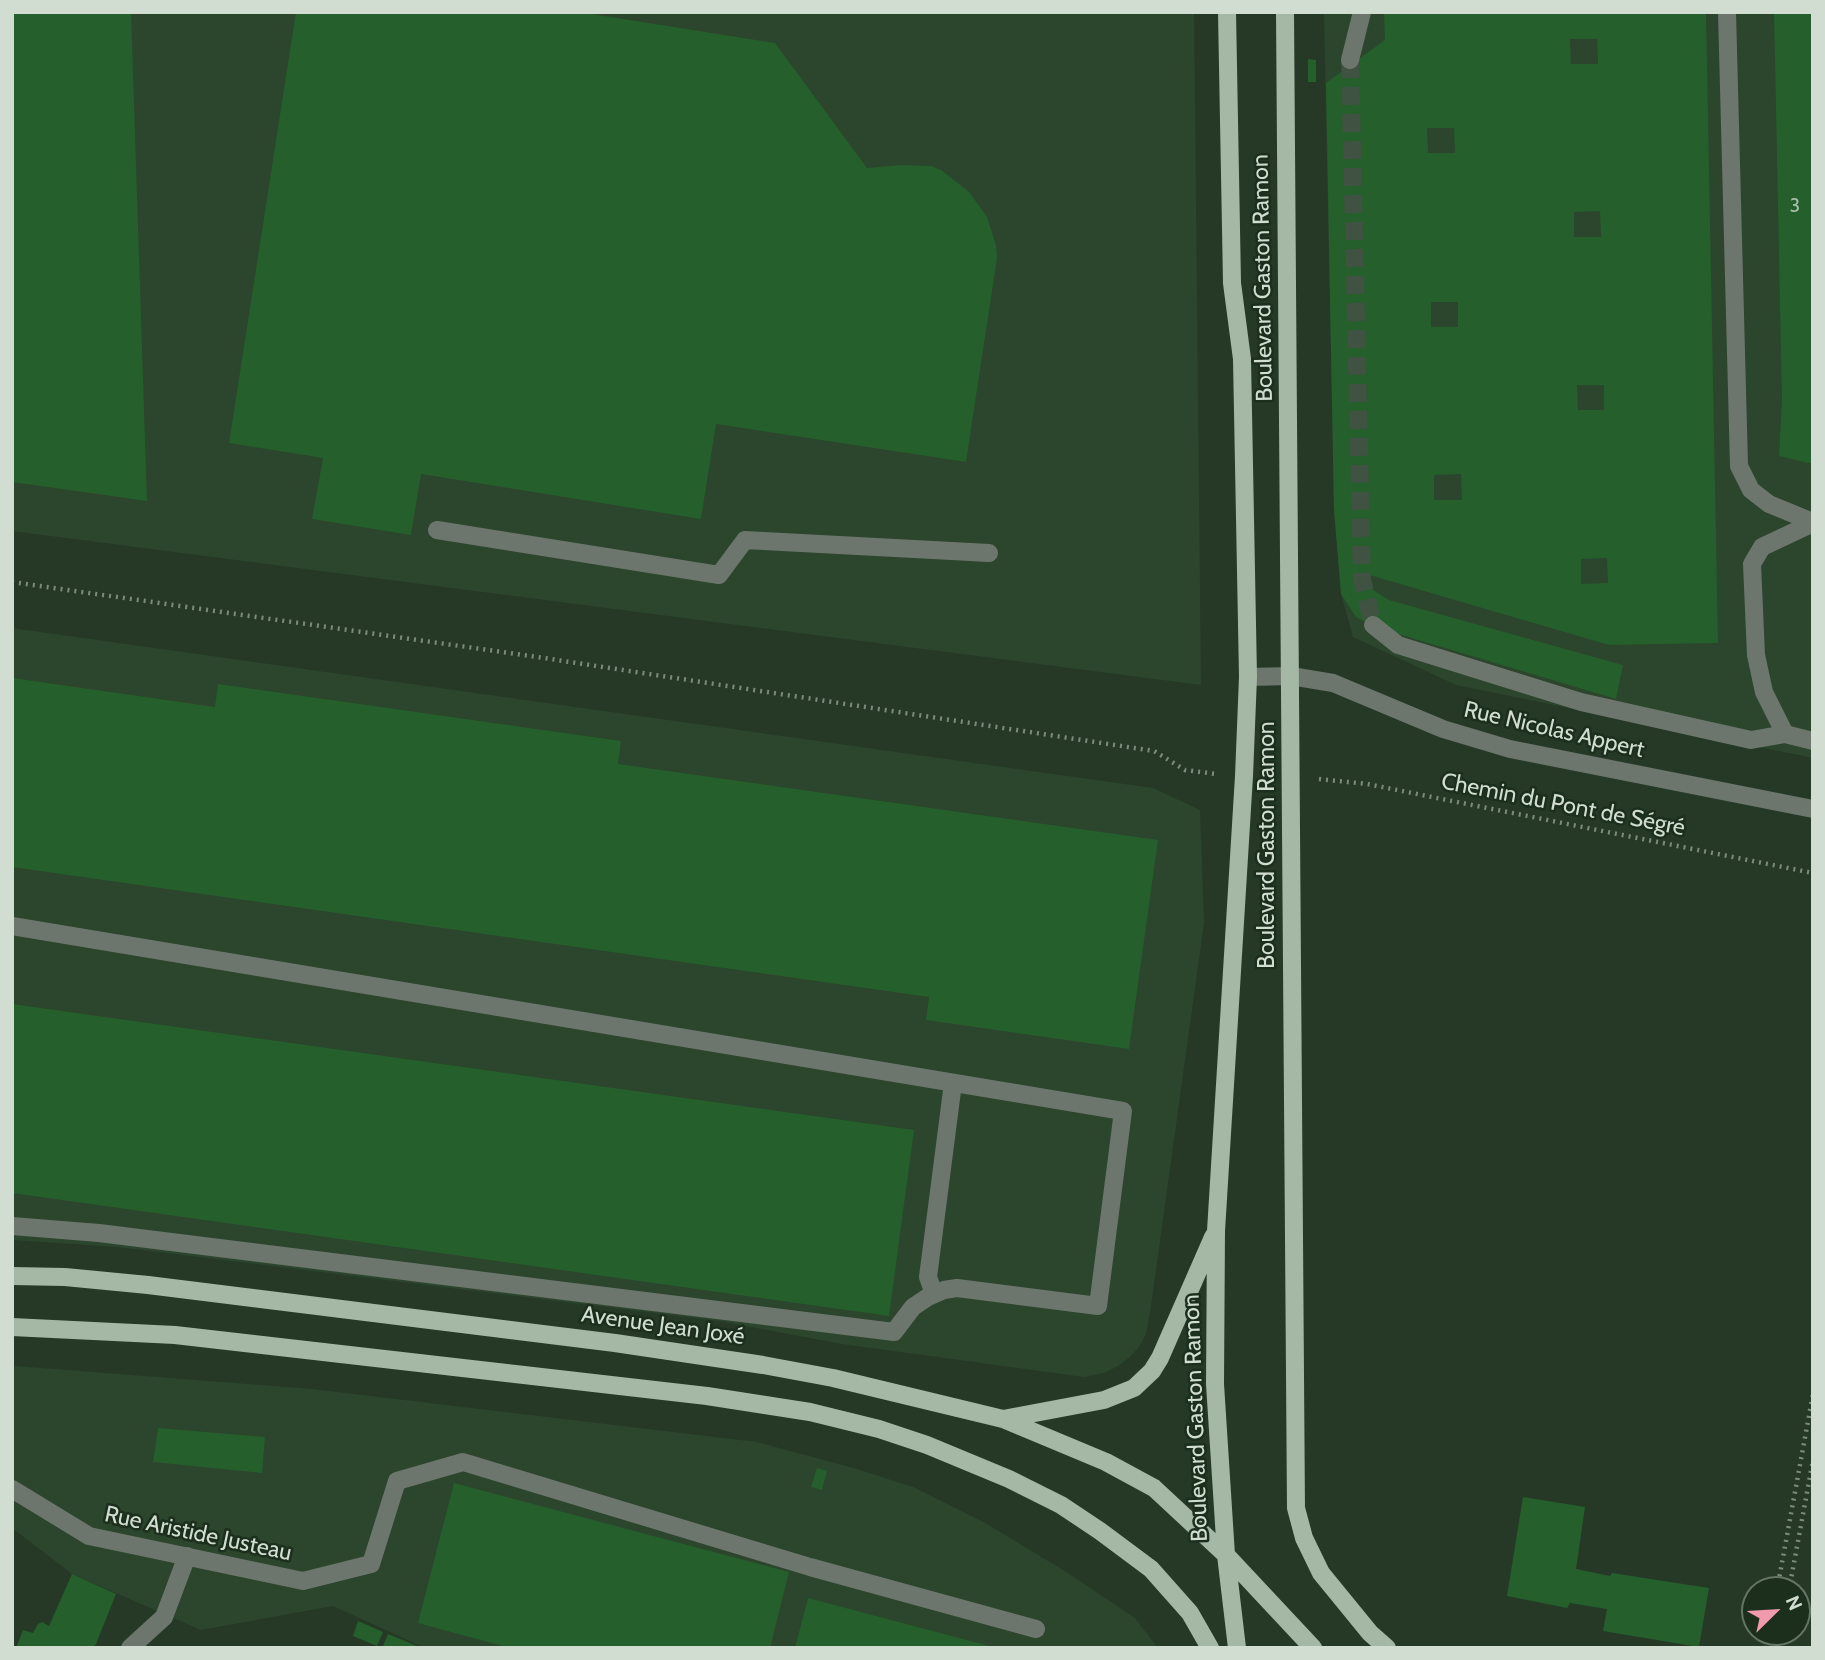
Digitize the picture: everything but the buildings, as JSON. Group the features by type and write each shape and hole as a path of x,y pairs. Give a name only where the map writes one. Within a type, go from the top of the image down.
{"main road":[{"name":"Boulevard Gaston Ramon","path":"1227,12 1232,282 1242,359 1248,677 1244,790 1216,1231 1215,1384 1226,1555 1237,1648"},
{"name":"Boulevard Gaston Ramon","path":"1285,12 1296,1508 1304,1538 1321,1573 1370,1633 1387,1648"},
{"path":"1003,1419 1104,1400 1134,1388 1152,1371 1160,1358 1216,1231"},
{"name":"Avenue Jean Joxé","path":"12,1276 148,1285 763,1364 1003,1419 1106,1462 1154,1488 1226,1555 1313,1648"},
{"path":"12,1328 175,1335 707,1396 810,1412 879,1429 928,1445 1009,1479 1060,1505 1100,1531 1151,1569 1190,1613 1210,1648"}],"street":[{"path":"1350,60 1362,12"},
{"path":"1727,12 1739,466 1751,490 1769,504 1813,523"},
{"path":"1785,734 1764,692 1756,655 1752,564 1762,548 1813,523"},
{"path":"437,530 719,575 745,540 989,553"},
{"path":"1373,625 1398,645 1581,702 1751,740 1785,734 1813,741"},
{"name":"Rue Nicolas Appert","path":"1248,677 1291,677 1333,683 1443,729 1510,749 1813,810"},
{"path":"12,926 1123,1111 1098,1306 970,1288 944,1290 913,1307 894,1332 127,1236 12,1226"},
{"path":"934,1294 928,1277 953,1083"},
{"name":"Rue Aristide Justeau","path":"12,1489 89,1535 303,1581 372,1564 397,1481 463,1462 810,1567 1036,1629"},
{"path":"130,1648 164,1617 187,1556"}],"path":[{"path":"12,582 530,656 1154,751 1185,769 1224,775"},
{"name":"Chemin du Pont de Ségré","path":"1317,779 1367,784 1813,873"},
{"path":"1780,1576 1813,1394"},
{"path":"1792,1576 1813,1460"}],"shaded area":[{"path":"12,12 1194,12 1201,685 12,531"},
{"path":"1324,12 1813,12 1813,758 1456,685 1353,637 1341,594 1334,510"},
{"path":"12,628 1153,788 1200,810 1204,923 1151,1306 1146,1334 1139,1347 1118,1366 1104,1373 1084,1377 842,1344 719,1321 118,1247 12,1240"},
{"path":"15,1366 312,1389 757,1442 913,1487 987,1524 1135,1618 1158,1648 425,1648 333,1606 201,1630 72,1574 12,1528 12,1378"}],"tunnel":[{"path":"1350,60 1362,579 1373,625"}]}
